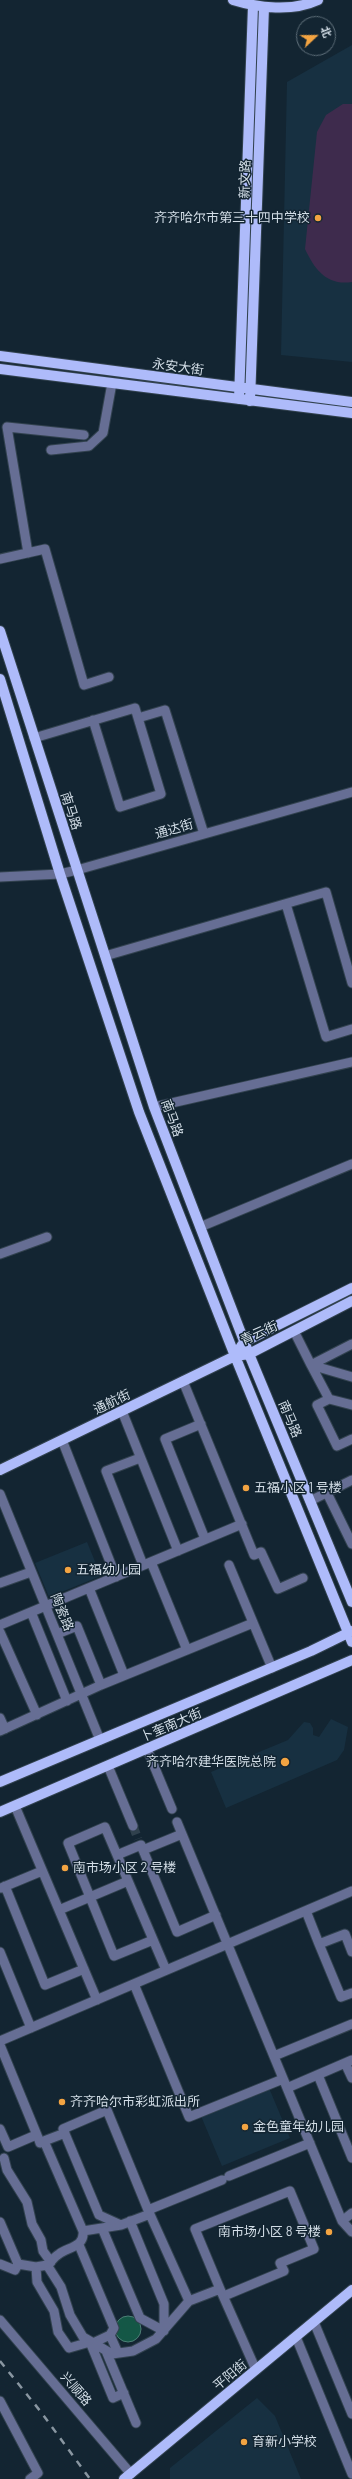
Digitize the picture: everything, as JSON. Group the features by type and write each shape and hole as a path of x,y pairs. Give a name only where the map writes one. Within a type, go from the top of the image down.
{"main road":[{"path":"233,0 254,6 278,8 318,0"},
{"name":"新文路","path":"239,399 254,6"},
{"name":"新文路","path":"250,401 264,7"},
{"name":"永安大街","path":"0,356 239,389 352,402"},
{"name":"永安大街","path":"0,370 352,413"},
{"name":"南马路","path":"0,631 154,1107 244,1342 352,1602"},
{"path":"0,679 60,874 139,1112 235,1356 351,1635"},
{"name":"青云街","path":"235,1356 244,1342 352,1288"},
{"name":"青云街","path":"235,1356 249,1354 352,1302"},
{"name":"通航街","path":"0,1470 235,1356"},
{"name":"卜奎南大街","path":"0,1782 351,1635"},
{"name":"卜奎南大街","path":"0,1812 352,1660"},
{"name":"平阳街","path":"128,2476 352,2290"}],"street":[{"path":"52,450 89,446 103,433 112,384"},
{"path":"28,553 7,427 84,435"},
{"path":"0,560 45,549 84,685 109,677"},
{"path":"34,738 93,720 135,708 161,794 120,807 93,720"},
{"path":"138,718 165,710 204,834"},
{"name":"通达街","path":"0,877 60,874 77,870 352,792"},
{"path":"105,956 326,892 351,978"},
{"path":"286,904 326,1037 352,1029"},
{"path":"154,1107 352,1062"},
{"path":"200,1227 352,1164"},
{"path":"0,1254 47,1237"},
{"path":"294,1331 329,1398 352,1405"},
{"path":"311,1365 352,1344"},
{"path":"311,1365 352,1377"},
{"path":"184,1381 254,1555 261,1552 278,1589 303,1578"},
{"path":"329,1398 316,1405 337,1446 352,1439"},
{"path":"122,1411 178,1550"},
{"path":"201,1424 165,1439 205,1539"},
{"path":"62,1440 116,1577"},
{"path":"140,1458 106,1471 187,1650"},
{"path":"310,1501 352,1480"},
{"path":"327,1493 352,1544"},
{"name":"陶瓷路","path":"0,1494 100,1740"},
{"path":"0,1625 242,1524"},
{"path":"229,1565 272,1668"},
{"path":"0,1583 31,1572"},
{"path":"89,1588 124,1675"},
{"path":"31,1612 67,1701"},
{"path":"0,1718 2,1730 67,1701 81,1693 253,1623"},
{"path":"57,1634 77,1626 101,1685"},
{"path":"0,1632 37,1715"},
{"path":"147,1749 172,1809"},
{"path":"108,1766 133,1826"},
{"path":"14,1806 97,2000"},
{"path":"177,1822 342,2221 352,2232"},
{"path":"153,1940 114,1956 68,1842 105,1827 166,1970"},
{"path":"117,1855 141,1845 182,1834"},
{"path":"141,1845 177,1932 216,1915"},
{"path":"42,1871 3,1888 45,1985 84,1969"},
{"path":"59,1910 128,1881"},
{"path":"0,2041 352,1891"},
{"path":"306,1911 341,1997 352,1992"},
{"path":"319,1944 344,1934 352,1952"},
{"path":"0,1952 31,2028"},
{"path":"134,1984 189,2117 283,2079"},
{"path":"274,2056 352,2024"},
{"path":"0,2045 40,2143 65,2133"},
{"path":"287,2088 349,2061 352,2078"},
{"path":"318,2074 352,2158"},
{"path":"164,2331 164,2304 125,2223 99,2215 63,2129 107,2110 188,2301"},
{"path":"0,2129 3,2146 8,2147 36,2135"},
{"path":"18,2264 36,2267 49,2264 60,2253 79,2245 83,2236 83,2231 44,2141"},
{"path":"83,2231 125,2223 225,2178 310,2143"},
{"path":"4,2158 7,2170 27,2202 32,2224 41,2240 43,2251 61,2287 70,2315 83,2336 112,2354 133,2351 156,2339 181,2312 188,2301 222,2292 284,2271 280,2263 314,2249 290,2191 195,2229 222,2292 256,2370"},
{"path":"342,2221 352,2213"},
{"path":"0,2222 18,2264"},
{"path":"102,2228 140,2318 164,2331"},
{"path":"36,2267 37,2282 54,2311 58,2332 69,2348 92,2342 110,2335 114,2328 79,2245"},
{"path":"0,2264 14,2270 18,2264"},
{"path":"164,2304 181,2312"},
{"name":"兴顺路","path":"0,2320 128,2476"},
{"path":"314,2322 352,2414"},
{"path":"110,2335 118,2353"},
{"path":"296,2337 352,2474"},
{"path":"92,2342 113,2398 124,2393"},
{"path":"106,2351 136,2423"},
{"path":"0,2401 38,2473 30,2479"}],"shaded area":[{"name":"齐齐哈尔市第三十四中学校","path":"352,45 352,362 281,355 287,82 333,56 336,56 336,54"},
{"path":"343,104 352,104 352,282 343,283 329,279 323,275 313,264 305,249 317,132 326,115"},
{"name":"五福幼儿园","path":"87,1542 101,1576 49,1597 35,1563"},
{"name":"齐齐哈尔建华医院总院","path":"331,1719 348,1727 344,1750 337,1760 226,1808 211,1772 288,1740 304,1722 310,1723 313,1728 313,1735 319,1737"},
{"name":"金色童年幼儿园","path":"269,2088 290,2138 222,2166 201,2116"},
{"path":"128,2316 137,2320 141,2329 137,2338 128,2342 119,2338 115,2329 119,2320"},
{"name":"育新小学校","path":"257,2398 275,2416 301,2479 170,2479 170,2468"}],"tunnel":[{"path":"133,1826 138,1839"}],"railway":[{"path":"0,2361 41,2412 90,2479"}],"place":[{"name":"齐齐哈尔市第三十四中学校","path":"318,218"},
{"name":"五福小区 1 号楼","path":"246,1488"},
{"name":"五福幼儿园","path":"68,1570"},
{"name":"齐齐哈尔建华医院总院","path":"285,1762"},
{"name":"南市场小区 2 号楼","path":"65,1868"},
{"name":"齐齐哈尔市彩虹派出所","path":"62,2102"},
{"name":"金色童年幼儿园","path":"245,2127"},
{"name":"南市场小区 8 号楼","path":"329,2232"},
{"name":"育新小学校","path":"244,2442"}]}
